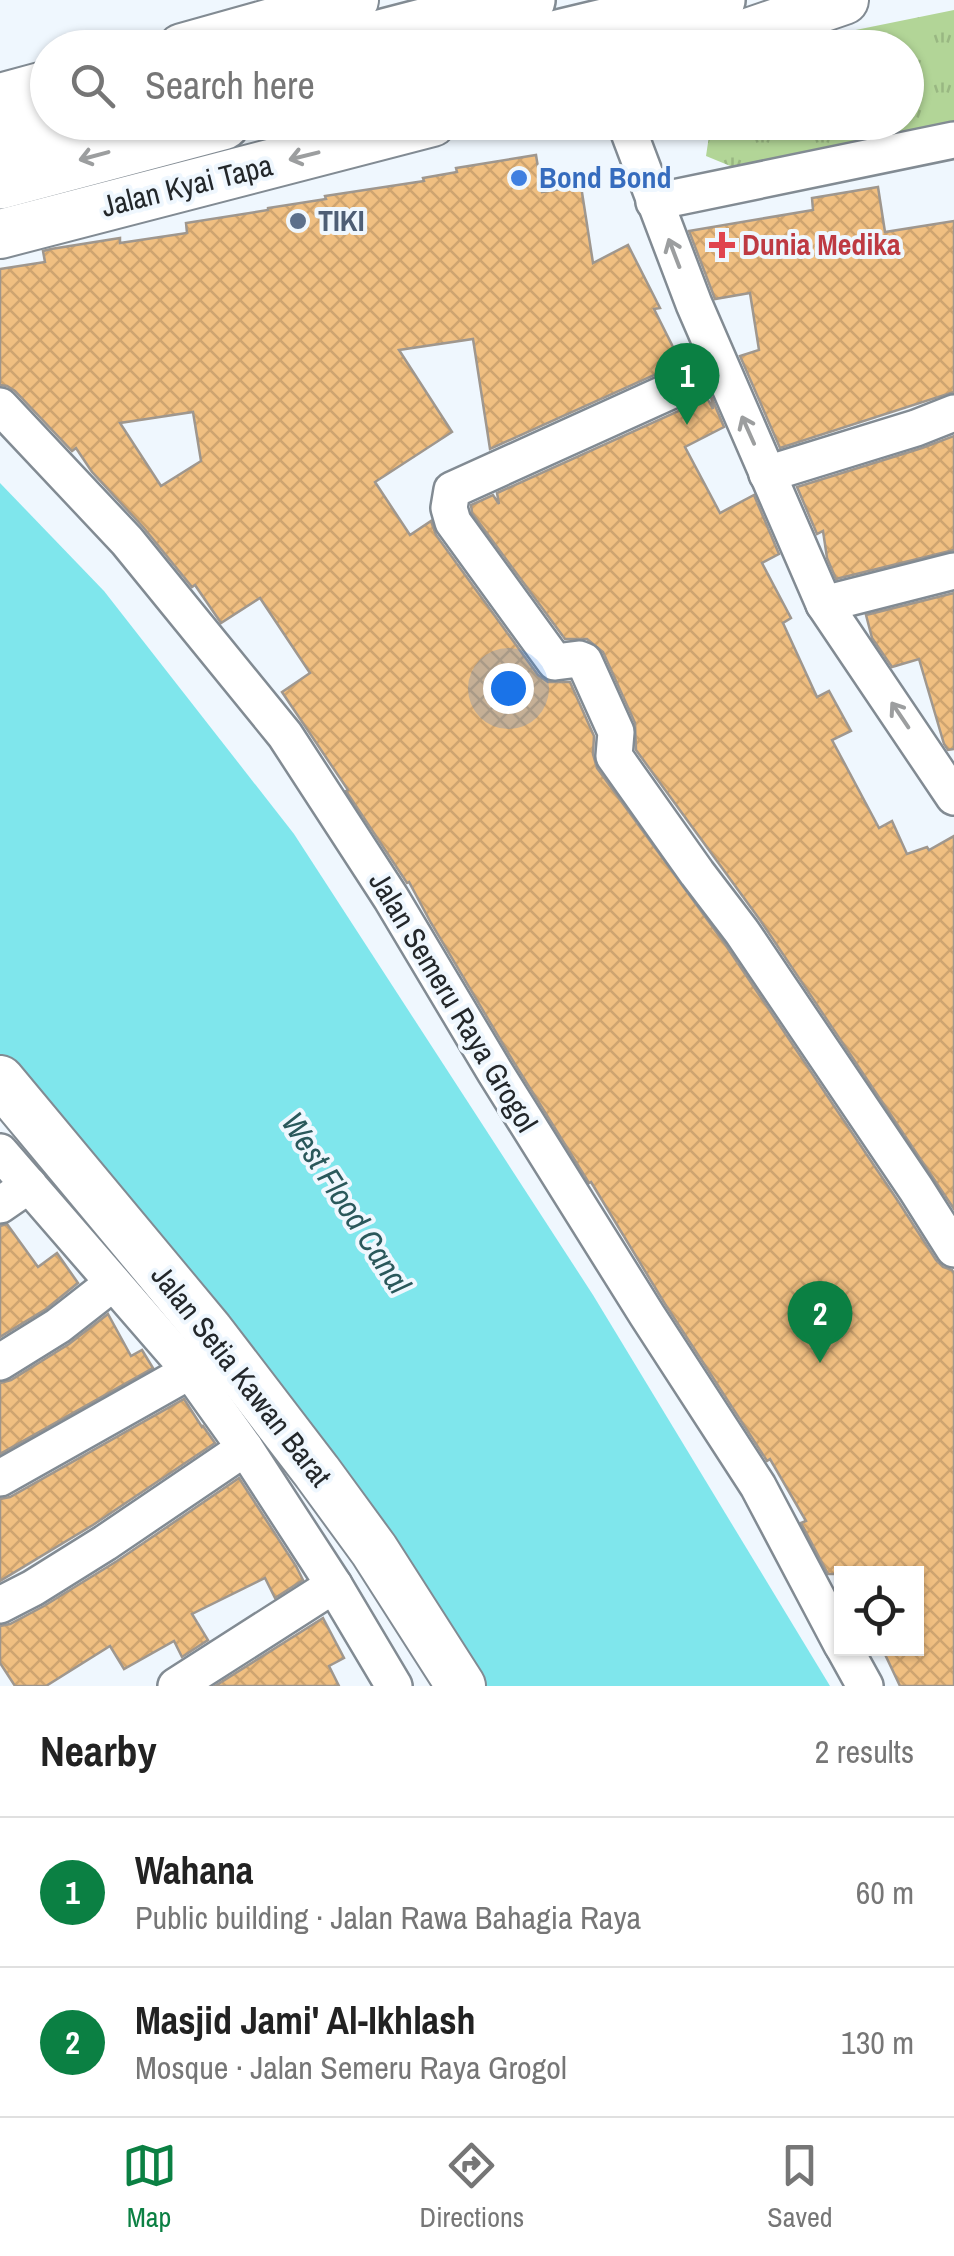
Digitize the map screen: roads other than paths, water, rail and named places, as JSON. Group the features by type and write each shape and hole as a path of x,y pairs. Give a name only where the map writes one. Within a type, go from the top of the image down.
{"main road":[{"path":"246,30 354,0"},
{"path":"412,30 528,0"},
{"path":"628,30 844,0"},
{"path":"0,98 30,89"},
{"path":"0,135 30,127"},
{"path":"0,181 154,140"},
{"name":"Jalan Kyai Tapa","path":"0,234 363,140"},
{"name":"Jalan Setia Kawan Barat","path":"0,1080 210,1332 318,1472 374,1550 461,1686"}],"street":[{"path":"632,140 721,368 824,604 951,786"},
{"path":"654,202 954,140"},
{"path":"721,368 452,490 449,508 453,522 554,662 584,661 616,732 614,756 742,932 954,1250"},
{"name":"Jalan Semeru Raya Grogol","path":"0,406 128,540 285,735 391,898 636,1299 758,1486 834,1632"},
{"path":"767,474 954,414"},
{"path":"824,604 954,571"},
{"name":"Jalan Setia Kawan Barat","path":"0,1152 14,1195 114,1283 190,1371 334,1585 394,1686"},
{"path":"0,1362 58,1326 114,1283"},
{"path":"0,1478 190,1371"},
{"path":"0,1605 105,1544 245,1448"},
{"path":"176,1686 334,1585"},
{"name":"Jalan Semeru Raya Grogol","path":"847,1656 865,1686"}],"water":[{"name":"West Flood Canal","path":"0,483 104,591 294,834 593,1295 830,1686 479,1686 0,1058"}],"place":[{"name":"Bond Bond","path":"519,178"},
{"name":"TIKI","path":"298,221"},
{"name":"Dunia Medika","path":"722,245"},
{"name":"Wahana","path":"687,425"},
{"name":"Masjid Jami' Al-Ikhlash","path":"820,1363"}]}
